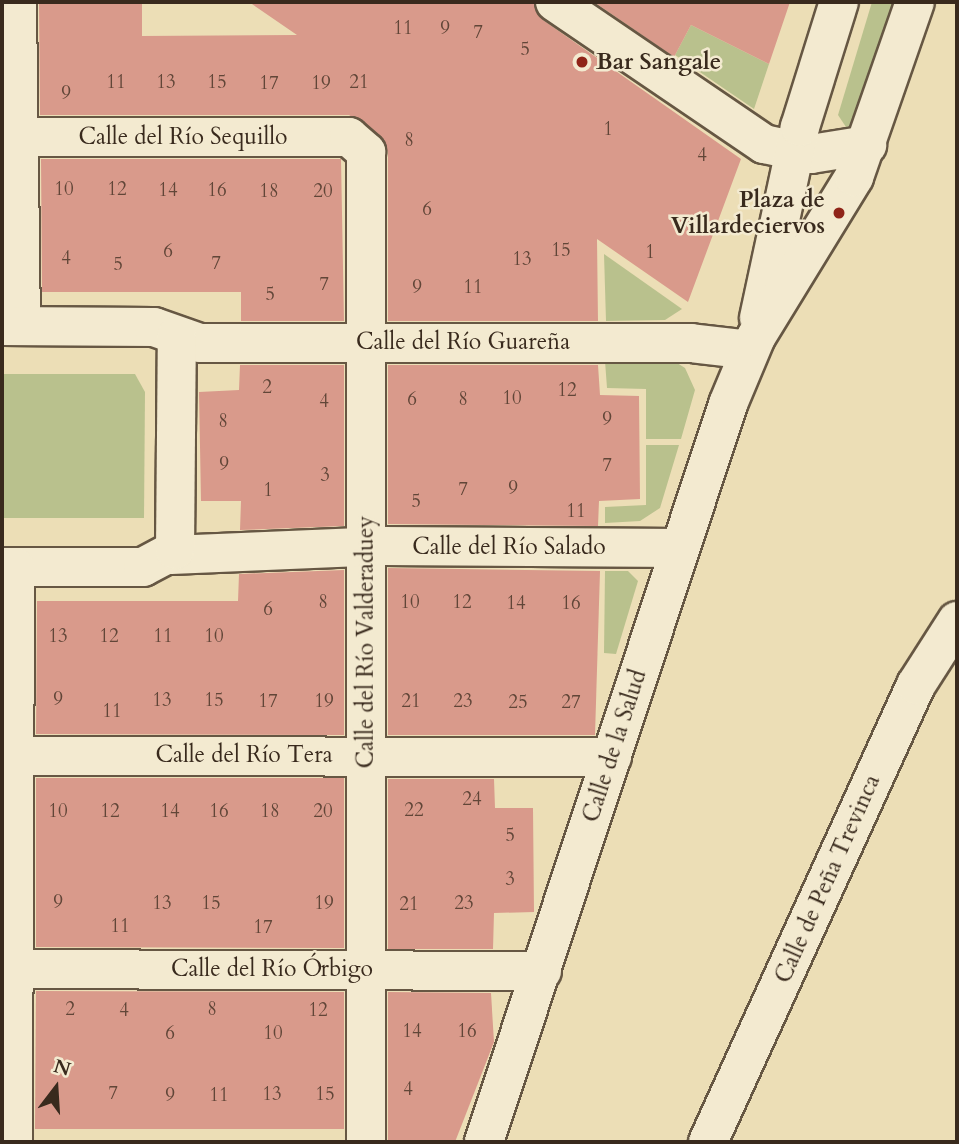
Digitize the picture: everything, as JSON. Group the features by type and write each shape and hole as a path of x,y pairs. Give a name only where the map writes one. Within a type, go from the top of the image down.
{"street":[{"path":"11,326 10,137 17,2"},
{"path":"555,2 752,137 794,152 827,154 867,145"},
{"path":"750,350 794,152 839,2"},
{"path":"750,350 839,208 867,145 915,2"},
{"name":"Calle del Río Sequillo","path":"10,137 349,137 362,144"},
{"name":"Calle del Río Valderaduey","path":"362,144 368,156 366,1142"},
{"name":"Calle del Río Guareña","path":"11,326 154,327 200,343 691,343 750,350"},
{"path":"171,555 178,537 177,336"},
{"name":"Calle de la Salud","path":"484,1142 680,548 750,350"},
{"name":"Calle del Río Salado","path":"8,567 144,567 190,550 680,548"},
{"path":"8,567 8,969 13,1142"},
{"name":"Calle de Peña Trevinca","path":"708,1142 916,685 957,621"},
{"name":"Calle del Río Tera","path":"9,755 612,757"},
{"name":"Calle del Río Órbigo","path":"8,969 542,971"}],"green space":[{"path":"872,2 898,2 855,124 846,127 838,115"},
{"path":"691,25 769,64 754,109 675,55"},
{"path":"604,254 682,309 665,320 606,321"},
{"path":"605,361 674,361 685,368 695,390 681,439 646,439 646,389 607,388"},
{"path":"2,374 135,374 145,392 144,518 2,518"},
{"path":"646,445 679,445 660,508 640,521 605,523 605,507 646,505"},
{"path":"605,571 628,571 638,581 616,654 604,653"}],"building":[{"path":"39,2 142,2 142,36 297,35 249,2 533,2 543,20 741,159 688,302 597,239 598,321 388,321 388,152 380,136 349,115 40,115"},
{"path":"594,2 790,2 769,64 691,25 674,57"},
{"path":"41,159 341,159 344,321 241,321 241,292 42,292"},
{"path":"240,365 344,365 344,526 240,530 241,501 201,501 199,392 239,390"},
{"path":"388,365 598,365 600,395 639,396 640,499 599,501 598,526 388,524"},
{"path":"388,568 600,571 595,735 388,735"},
{"path":"344,570 344,735 36,734 37,601 238,601 239,574"},
{"path":"36,778 344,778 344,948 36,947"},
{"path":"388,779 494,779 495,808 533,808 534,912 494,913 493,949 388,949"},
{"path":"36,991 344,992 344,1129 35,1129"},
{"path":"388,992 491,993 494,1042 455,1142 388,1142"}],"place":[{"name":"Bar Sangale","path":"582,62"},
{"name":"Plaza de Villardeciervos","path":"839,213"}]}
